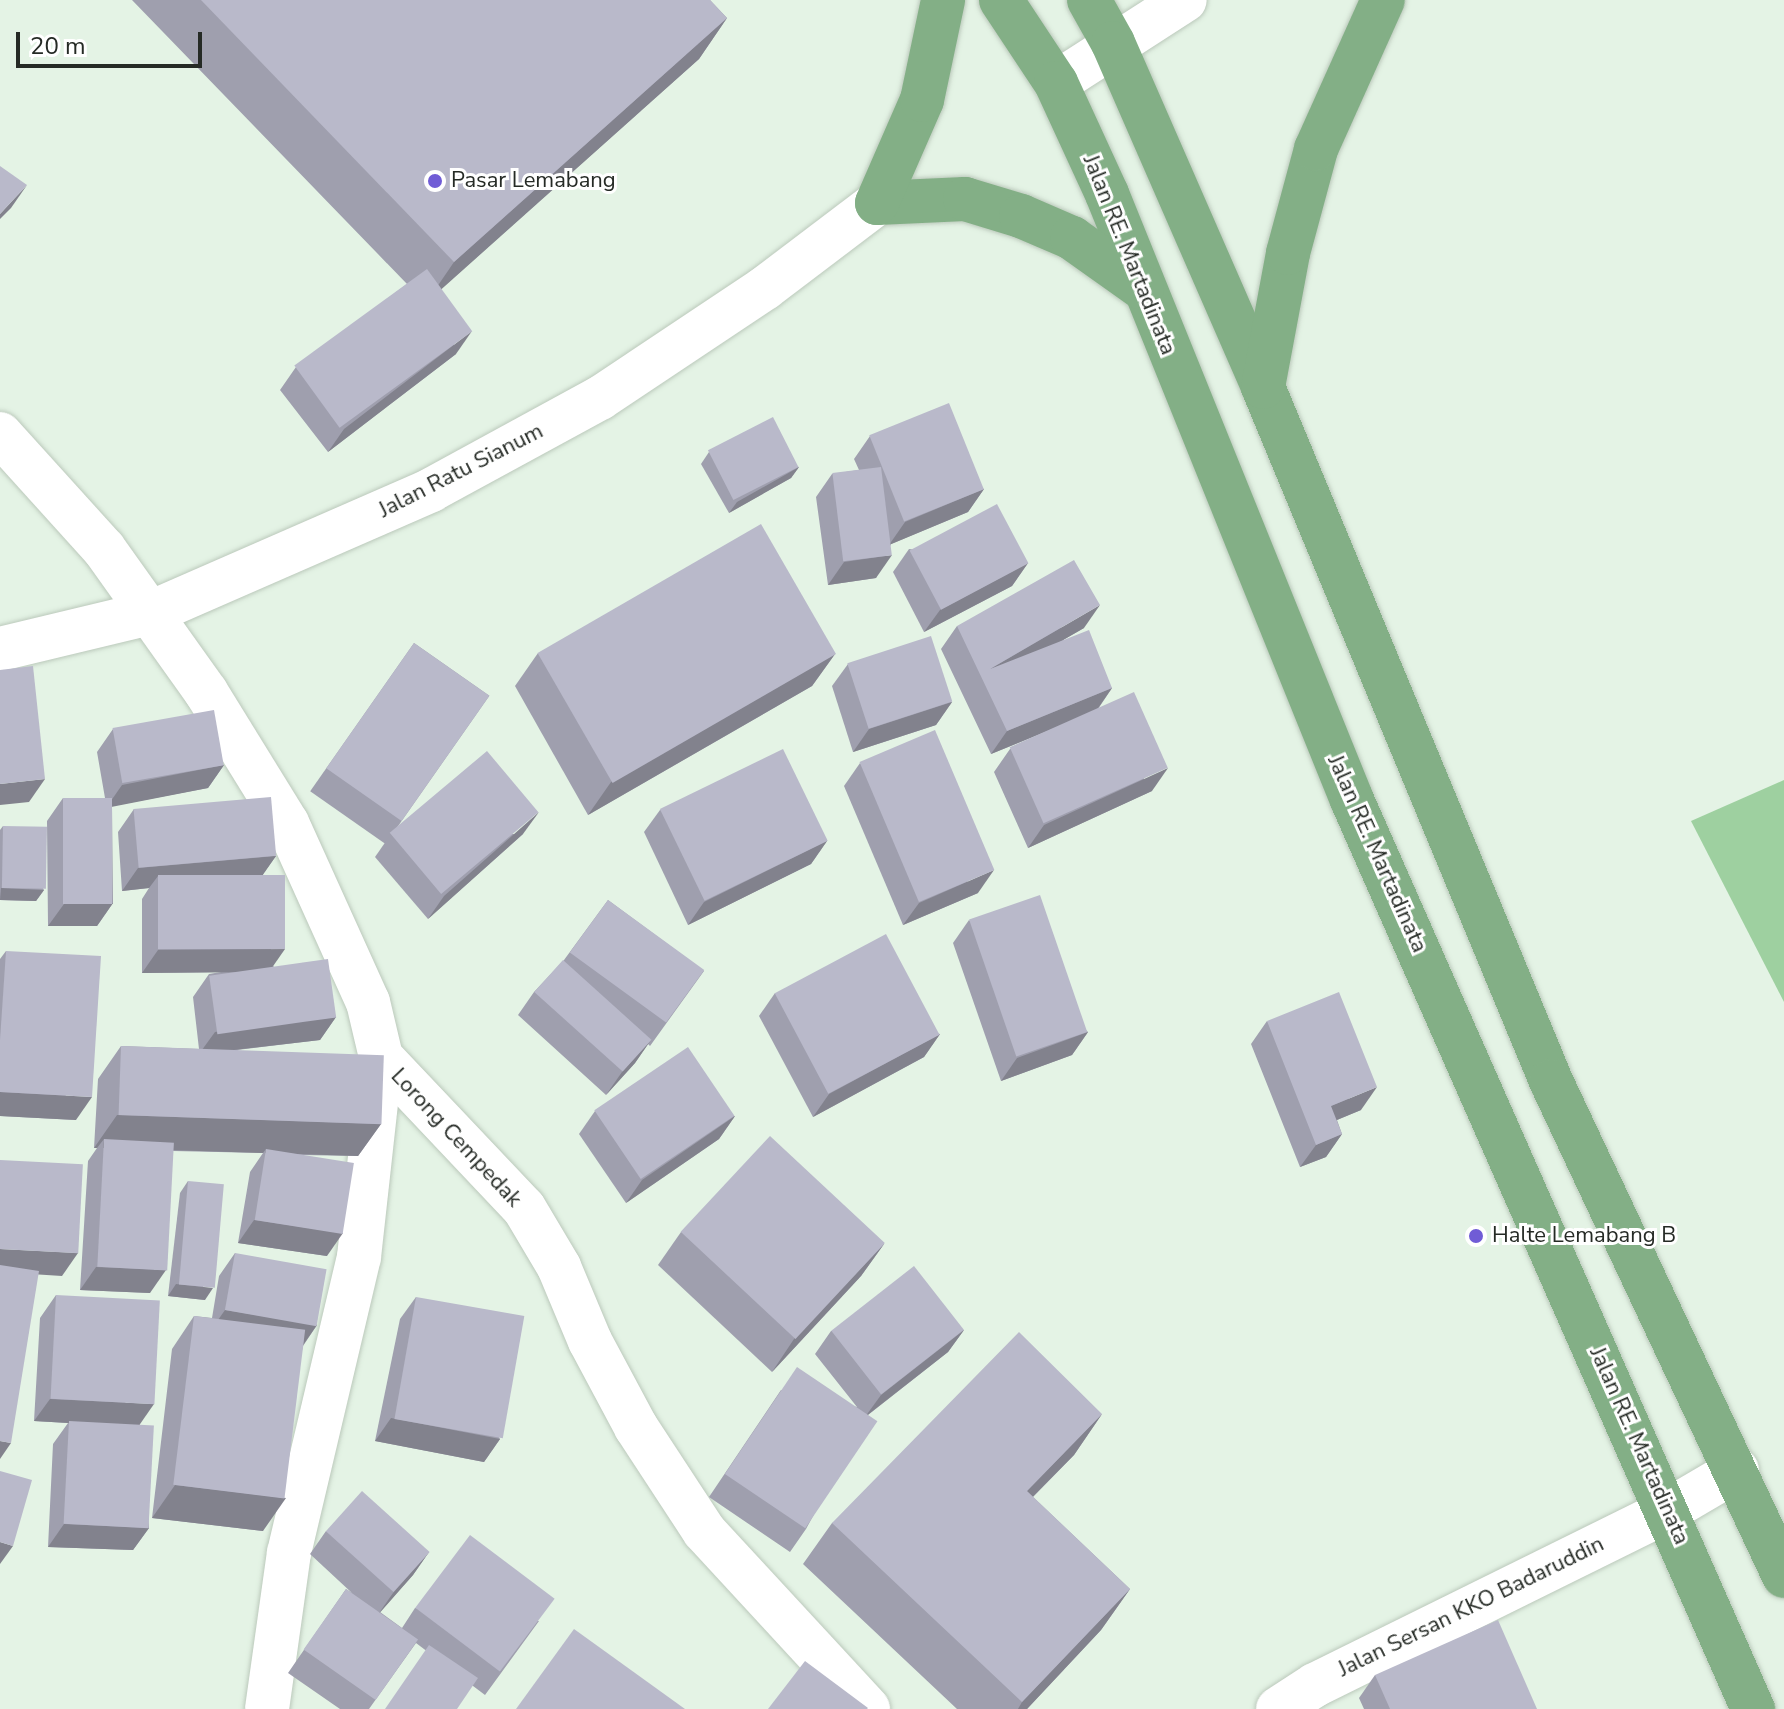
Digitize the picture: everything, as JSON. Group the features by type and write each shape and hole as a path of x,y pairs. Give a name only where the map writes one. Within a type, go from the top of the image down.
{"highway":[{"path":"943,0 922,100 877,203 965,199 1021,216 1072,238 1142,288"},
{"name":"Jalan RE. Martadinata","path":"1001,0 1056,83 1352,800 1753,1709"},
{"path":"1089,0 1113,43 1263,387 1551,1081 1737,1470 1784,1576"},
{"path":"1263,387 1288,253 1316,149 1383,0"}],"street":[{"path":"1056,83 1113,43 1185,0"},
{"name":"Jalan Ratu Sianum","path":"0,649 150,613 431,490 600,398 765,288 877,203"},
{"name":"Lorong Cempedak","path":"0,434 104,549 206,692 287,823 368,1002 381,1057 524,1208 559,1267 590,1341 636,1427 704,1531 868,1709"},
{"path":"267,1709 289,1553 359,1257 381,1057 337,1059"},
{"name":"Jalan Sersan KKO Badaruddin","path":"1278,1709 1328,1678 1667,1511 1737,1470"}],"green space":[{"path":"1784,780 1784,1002 1691,821"}],"building":[{"name":"Pasar Lemabang","path":"201,0 710,0 727,18 454,262"},
{"path":"0,166 27,185 0,214"},
{"path":"427,269 472,331 340,428 294,365"},
{"path":"949,403 984,489 904,521 869,435"},
{"path":"773,417 798,467 733,500 708,450"},
{"path":"881,467 892,555 843,561 832,473"},
{"path":"997,504 1028,563 941,610 910,550"},
{"path":"761,524 836,654 613,783 538,653"},
{"path":"1074,560 1100,605 990,669 1089,630 1112,688 1007,731 957,626"},
{"path":"931,636 952,702 869,729 847,663"},
{"path":"414,643 489,696 402,821 326,768"},
{"path":"33,666 45,779 0,784 0,670"},
{"path":"1134,692 1168,768 1044,823 1010,747"},
{"path":"214,710 224,765 122,783 113,728"},
{"path":"935,730 994,870 919,902 860,762"},
{"path":"783,749 828,841 705,901 660,809"},
{"path":"487,751 538,812 441,894 390,833"},
{"path":"271,797 276,856 139,868 134,809"},
{"path":"63,798 112,798 112,904 63,904"},
{"path":"3,826 47,827 46,889 2,888"},
{"path":"158,875 285,875 285,949 158,949"},
{"path":"1040,895 1087,1032 1016,1057 969,919"},
{"path":"608,900 704,970 666,1023 570,953"},
{"path":"886,934 940,1035 828,1094 775,993"},
{"path":"6,951 101,956 92,1097 0,1092"},
{"path":"328,959 336,1017 217,1034 209,976"},
{"path":"563,960 651,1040 623,1072 534,992"},
{"path":"1339,992 1377,1087 1331,1106 1342,1134 1316,1145 1267,1021"},
{"path":"121,1046 384,1055 381,1124 119,1115"},
{"path":"688,1047 734,1116 641,1179 594,1110"},
{"path":"770,1136 885,1243 795,1339 681,1232"},
{"path":"104,1139 174,1143 167,1270 97,1267"},
{"path":"266,1149 354,1163 343,1234 255,1220"},
{"path":"0,1160 83,1164 78,1253 0,1249"},
{"path":"188,1181 224,1184 215,1288 179,1285"},
{"path":"235,1253 327,1269 317,1326 225,1310"},
{"path":"0,1265 39,1271 11,1443 0,1441"},
{"path":"914,1266 964,1330 881,1394 831,1331"},
{"path":"56,1295 160,1300 154,1404 51,1399"},
{"path":"416,1297 524,1316 503,1438 394,1419"},
{"path":"194,1316 305,1330 284,1498 173,1485"},
{"path":"1019,1332 1102,1414 1027,1491 1130,1589 1022,1702 832,1523"},
{"path":"797,1367 877,1421 805,1528 725,1474"},
{"path":"69,1421 154,1425 148,1528 64,1524"},
{"path":"0,1471 32,1480 13,1546 0,1542"},
{"path":"362,1491 430,1552 393,1592 326,1531"},
{"path":"470,1535 555,1599 500,1671 415,1608"},
{"path":"346,1589 418,1639 376,1700 304,1650"},
{"path":"1498,1620 1537,1709 1390,1709 1375,1675"},
{"path":"574,1629 685,1709 516,1709"},
{"path":"429,1645 478,1678 457,1709 385,1709"},
{"path":"805,1661 868,1708 768,1709"}],"place":[{"name":"Pasar Lemabang","path":"435,181"},
{"name":"Halte Lemabang B","path":"1476,1236"}]}
